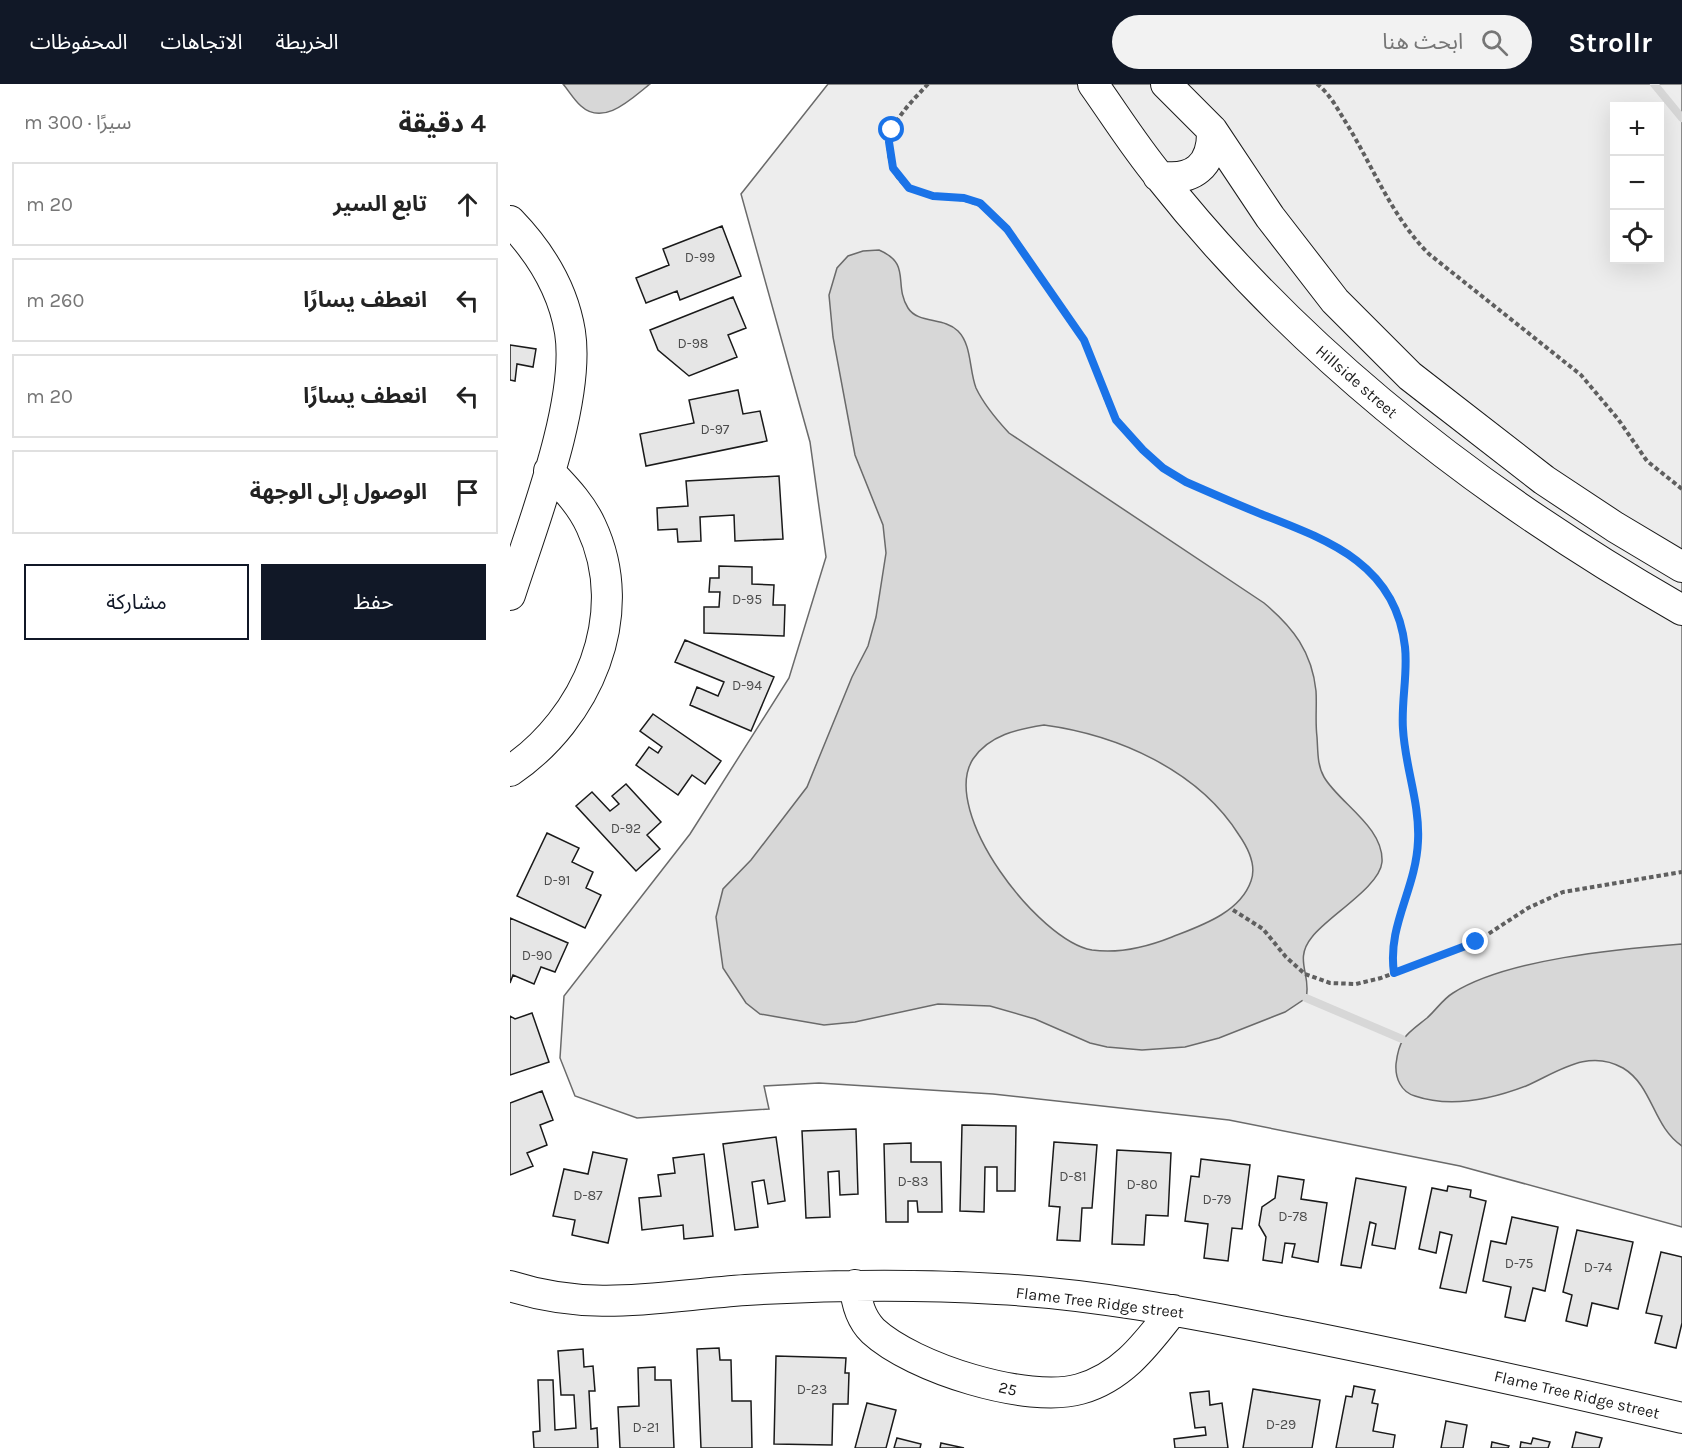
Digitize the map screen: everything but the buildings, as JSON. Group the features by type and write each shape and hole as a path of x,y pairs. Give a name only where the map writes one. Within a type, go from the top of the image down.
{"street":[{"name":"Hillside street","path":"1093,84 1158,176 1265,295 1382,404 1509,502 1576,548 1682,610"},
{"path":"1166,84 1212,130 1301,260 1335,301 1410,376 1544,480 1615,527 1682,567"},
{"path":"1158,176 1179,177 1199,169 1208,158 1212,144 1212,130"},
{"path":"510,221 538,254 564,305 570,333 571,363 567,393 549,471 510,595"},
{"path":"510,771 552,738 571,714 587,687 597,658 603,628 605,582 602,559 591,526 573,496 549,471"},
{"name":"Flame Tree Ridge street","path":"510,1286 542,1296 587,1302 630,1302 743,1290 855,1285 999,1289 1086,1297 1173,1310 1475,1371 1682,1418"},
{"name":"25","path":"855,1285 856,1300 862,1317 873,1331 887,1341 962,1375 1036,1393 1080,1389 1120,1370 1137,1355 1173,1310"}],"path":[{"path":"928,84 898,119 892,130 889,149 893,168 909,188 920,193 964,198 980,203 1007,229 1084,340 1094,361 1107,401 1128,436 1163,468 1186,482 1337,545 1369,571 1393,606 1405,646 1403,729 1415,795 1418,841 1411,887 1392,938 1394,973"},
{"path":"1317,84 1356,138 1393,207 1414,238 1429,254 1581,375 1618,419 1647,461 1682,489"},
{"path":"1233,910 1253,921 1271,937 1294,966 1317,979 1356,984 1394,973 1483,939 1545,899 1563,892 1682,872"}],"shaded area":[{"path":"563,84 650,84 626,103 608,112 599,113 590,112 581,106"},
{"path":"828,84 1682,84 1682,1227 1460,1166 1229,1120 993,1094 819,1083 764,1086 769,1109 637,1118 575,1096 560,1058 564,996 690,834 789,678 826,557 810,442 741,194"},
{"path":"879,250 895,262 899,268 904,299 912,313 946,324 963,337 976,388 991,412 1009,433 1264,603 1284,621 1299,641 1314,677 1318,752 1322,772 1331,787 1359,816 1376,838 1381,849 1382,862 1379,872 1363,891 1312,937 1303,960 1307,982 1306,998 1285,1012 1219,1038 1185,1047 1142,1050 1090,1043 1035,1019 990,1006 938,1004 855,1022 824,1025 760,1014 746,1003 723,968 716,917 723,889 751,860 807,787 852,677 868,646 876,617 886,553 883,525 855,455 833,337 829,295 837,268 848,256 863,251","holes":["1044,725 1100,737 1154,759 1179,774 1222,812 1242,840 1252,863 1251,881 1238,902 1218,917 1163,941 1133,949 1102,951 1092,950 1070,941 1046,924 1022,900 1000,871 982,840 970,810 966,782 973,759 987,744 1005,734"]},
{"path":"1682,944 1682,1146 1672,1138 1658,1118 1641,1085 1623,1068 1610,1062 1598,1060 1573,1064 1513,1091 1457,1102 1428,1100 1415,1096 1400,1084 1396,1064 1399,1048 1405,1037 1449,995 1476,981 1532,964 1564,958"}],"waterway":[{"path":"1654,84 1682,118"},
{"path":"1306,998 1402,1039"}],"route":[{"path":"892,130 889,155 893,168 909,188 933,196 964,198 980,203 994,215 1019,244 1084,340 1102,382 1107,401 1116,420 1128,436 1163,468 1186,482 1337,545 1369,571 1382,588 1393,606 1405,646 1403,729 1418,818 1416,865 1411,887 1392,938 1391,954 1394,973 1476,942"}]}
